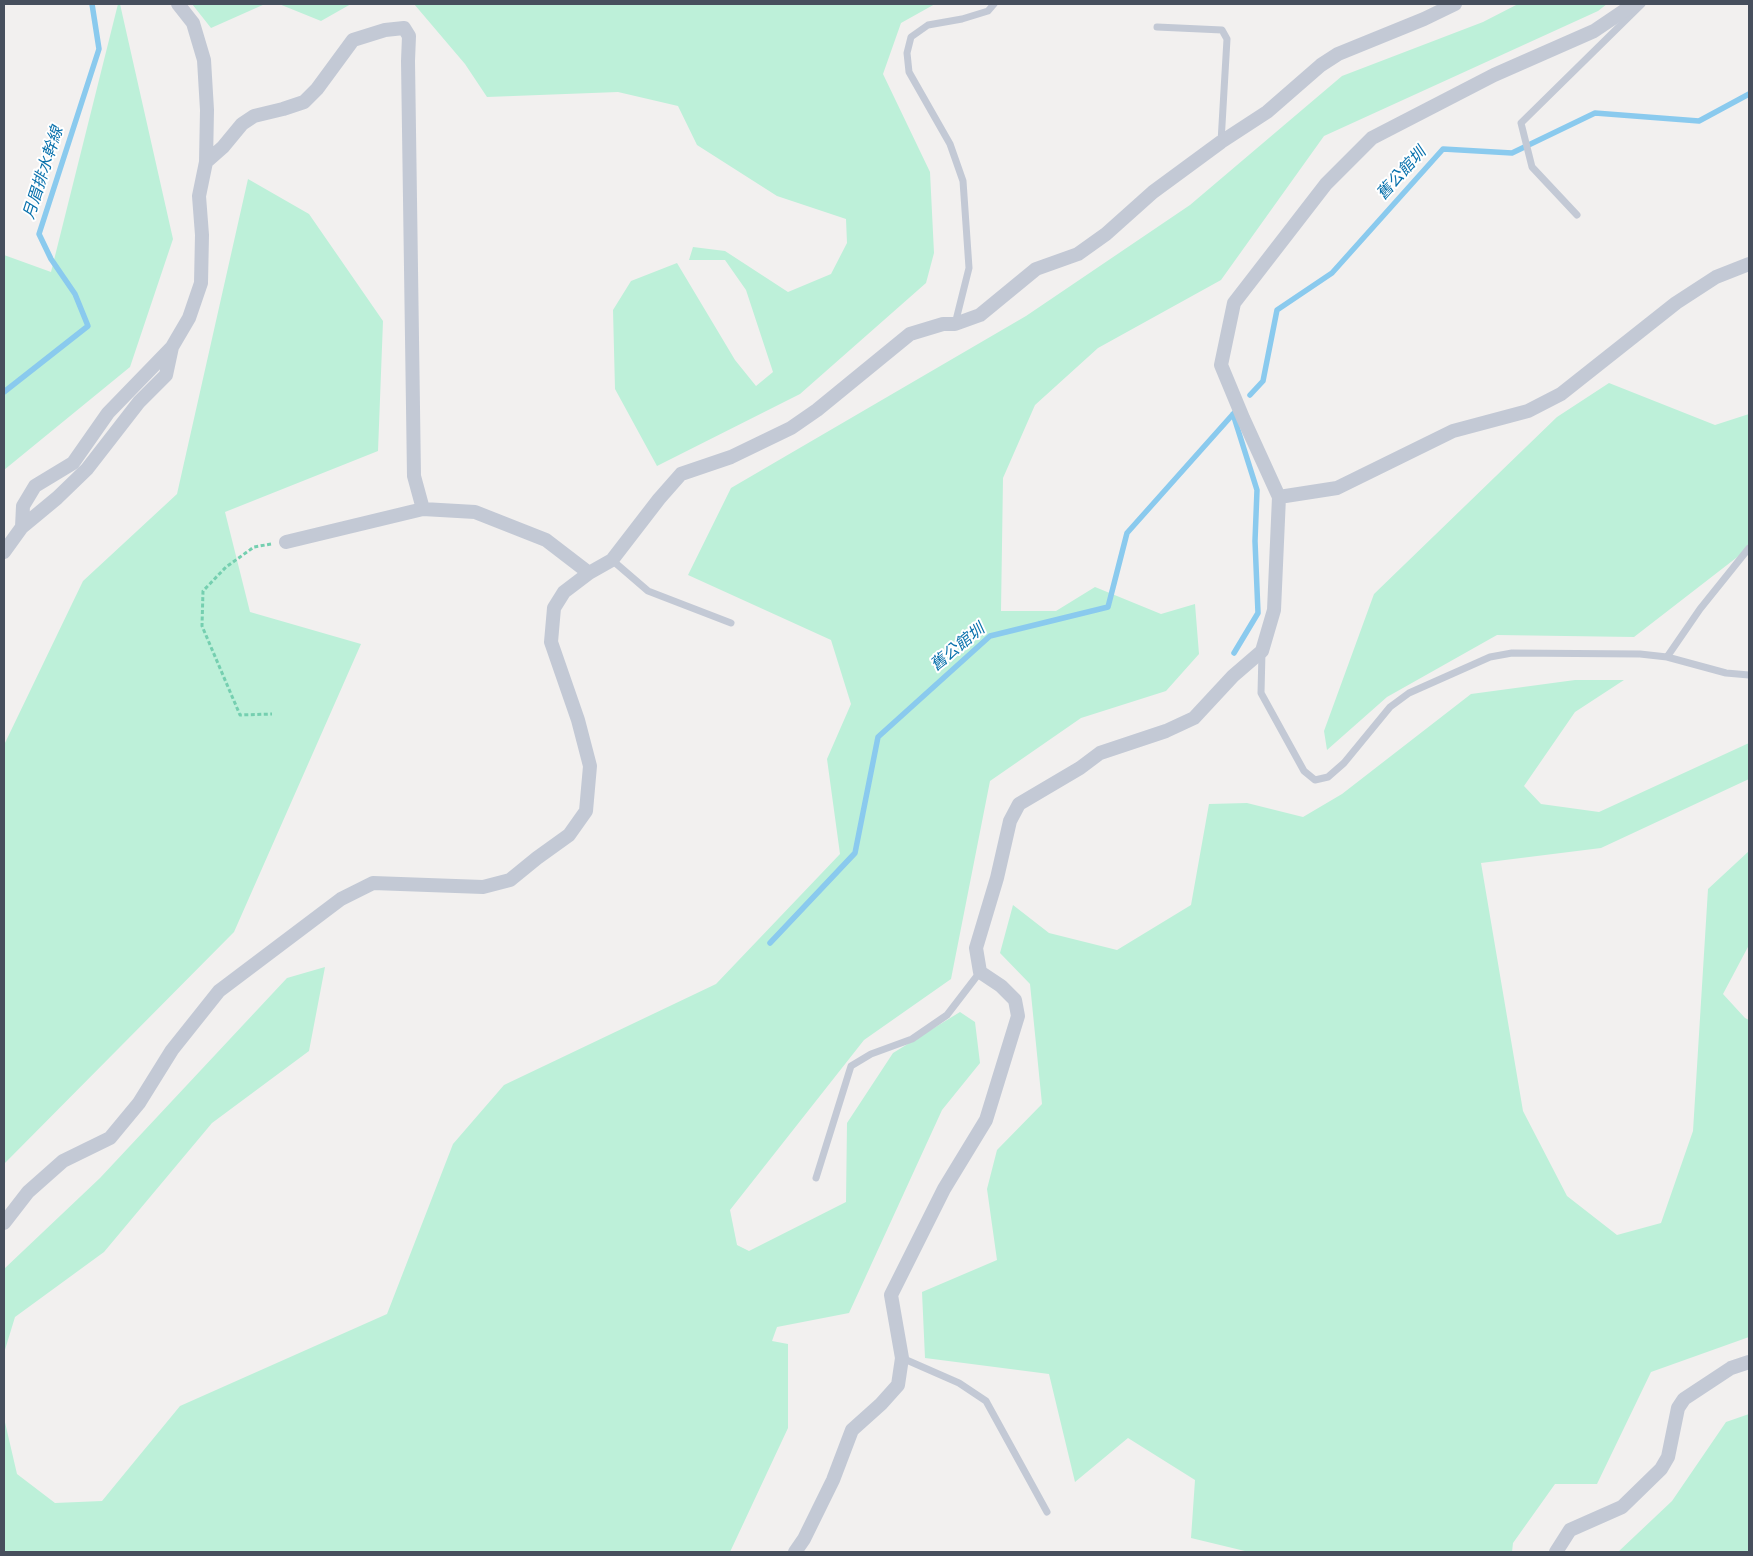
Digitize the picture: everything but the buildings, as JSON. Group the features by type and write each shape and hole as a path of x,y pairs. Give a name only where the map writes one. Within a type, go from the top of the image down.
{"street":[{"path":"22,527 23,506 35,486 73,463 108,413 172,347 189,318 201,283 202,235 199,196 206,162 207,110 204,60 193,23 178,4"},
{"path":"4,1223 28,1192 63,1161 110,1138 139,1103 172,1050 219,990 341,899 373,883 482,887 510,880 569,835 586,811 590,766 578,720 551,642 554,608 564,592 588,573 612,560 659,499 682,474 731,457 791,428 817,410 910,334 943,324 955,324 980,315 1036,270 1078,254 1106,234 1153,192 1221,142 1267,112 1321,65 1338,54 1424,19 1455,4"},
{"path":"794,1552 804,1540 833,1480 852,1430 881,1404 898,1385 902,1358 891,1295 944,1190 986,1120 1018,1016 1015,1000 1001,986 980,972 976,948 997,878 1010,820 1019,804 1080,768 1100,753 1194,718 1233,676 1262,652 1274,610 1278,497 1221,365 1234,303 1326,184 1372,138 1494,74 1594,31 1634,4"},
{"path":"206,162 223,147 242,124 254,116 304,102 317,89 353,40 385,30 404,28 409,36 408,91 414,476 423,509"},
{"path":"1278,497 1337,488 1453,431 1528,412 1561,394 1676,303 1716,277 1749,264"},
{"path":"4,552 22,527 88,469 140,402 166,375 172,347"},
{"path":"286,542 423,509 475,512 546,540 588,573"},
{"path":"1556,1552 1570,1530 1622,1507 1662,1469 1668,1457 1678,1408 1684,1399 1732,1368 1749,1362"}],"lane":[{"path":"955,324 969,268 963,181 950,144 909,72 907,53 911,37 928,25 962,19 988,11 994,4"},
{"path":"1577,215 1532,167 1522,123 1642,4"},
{"path":"1156,27 1222,30 1227,39 1221,142"},
{"path":"1667,657 1700,609 1749,548"},
{"path":"612,560 648,591 731,622"},
{"path":"1262,652 1261,692 1304,771 1315,780 1328,777 1344,763 1390,707 1409,693 1490,657 1512,653 1640,654 1667,657 1726,673 1749,675"},
{"path":"816,1178 851,1066 871,1054 912,1039 947,1015 980,972"},
{"path":"902,1358 959,1384 986,1401 1047,1512"}],"path":[{"path":"272,714 240,715 202,626 203,591 226,567 254,547 286,542"}],"green space":[{"path":"118,4 120,4 173,239 130,367 4,470 4,255 51,272"},
{"path":"192,4 265,4 211,28"},
{"path":"279,4 351,4 321,21"},
{"path":"414,4 935,4 901,23 883,74 930,172 934,253 926,283 800,394 657,466 615,389 613,310 631,281 677,263 735,360 756,386 773,372 746,290 725,260 689,260 693,247 725,251 788,292 831,274 847,243 846,219 777,196 697,145 678,106 618,92 487,97 465,64"},
{"path":"1518,4 1607,4 1598,11 1324,136 1221,280 1098,348 1035,405 1003,478 1001,611 1056,611 1095,587 1161,614 1195,604 1199,654 1166,691 1081,718 990,781 951,979 864,1040 730,1210 737,1245 749,1251 846,1202 847,1123 893,1053 960,1012 975,1022 980,1063 942,1110 849,1313 777,1327 772,1341 788,1344 788,1428 730,1552 4,1552 4,1418 17,1474 55,1503 102,1501 180,1406 387,1314 453,1144 504,1085 716,984 840,854 827,759 851,704 831,640 688,575 731,488 1026,316 1190,205 1342,76 1483,22"},
{"path":"248,179 309,214 383,321 378,451 225,512 250,612 361,644 234,932 4,1164 4,745 83,581 177,494"},
{"path":"1609,383 1715,425 1749,414 1749,548 1634,637 1497,635 1387,697 1327,750 1324,731 1374,594 1557,417"},
{"path":"1575,680 1624,680 1575,712 1524,786 1541,804 1599,812 1749,743 1749,779 1601,848 1481,863 1523,1111 1567,1196 1617,1235 1661,1223 1693,1131 1708,889 1749,851 1749,945 1723,994 1749,1020 1749,1337 1651,1372 1597,1484 1555,1484 1513,1543 1512,1552 1249,1552 1191,1538 1195,1480 1128,1438 1075,1482 1049,1374 925,1358 922,1292 997,1260 987,1189 997,1150 1042,1104 1030,984 1000,953 1013,905 1049,933 1117,950 1191,905 1209,804 1247,803 1303,817 1342,794 1471,694"},
{"path":"325,967 309,1051 212,1123 104,1252 15,1317 4,1353 4,1269 100,1178 287,978"},
{"path":"1749,1414 1749,1552 1618,1552 1672,1501 1726,1422"}],"waterway":[{"name":"月眉排水幹線","path":"4,392 88,326 75,294 51,259 39,234 99,49 92,4"},
{"name":"舊公館圳","path":"1250,395 1263,381 1277,310 1332,273 1443,149 1512,153 1595,113 1699,121 1749,94"},
{"name":"舊公館圳","path":"770,943 855,853 878,737 990,636 1108,607 1127,533 1234,413"},
{"path":"1233,414 1257,490 1255,541 1258,613 1234,653"}]}
